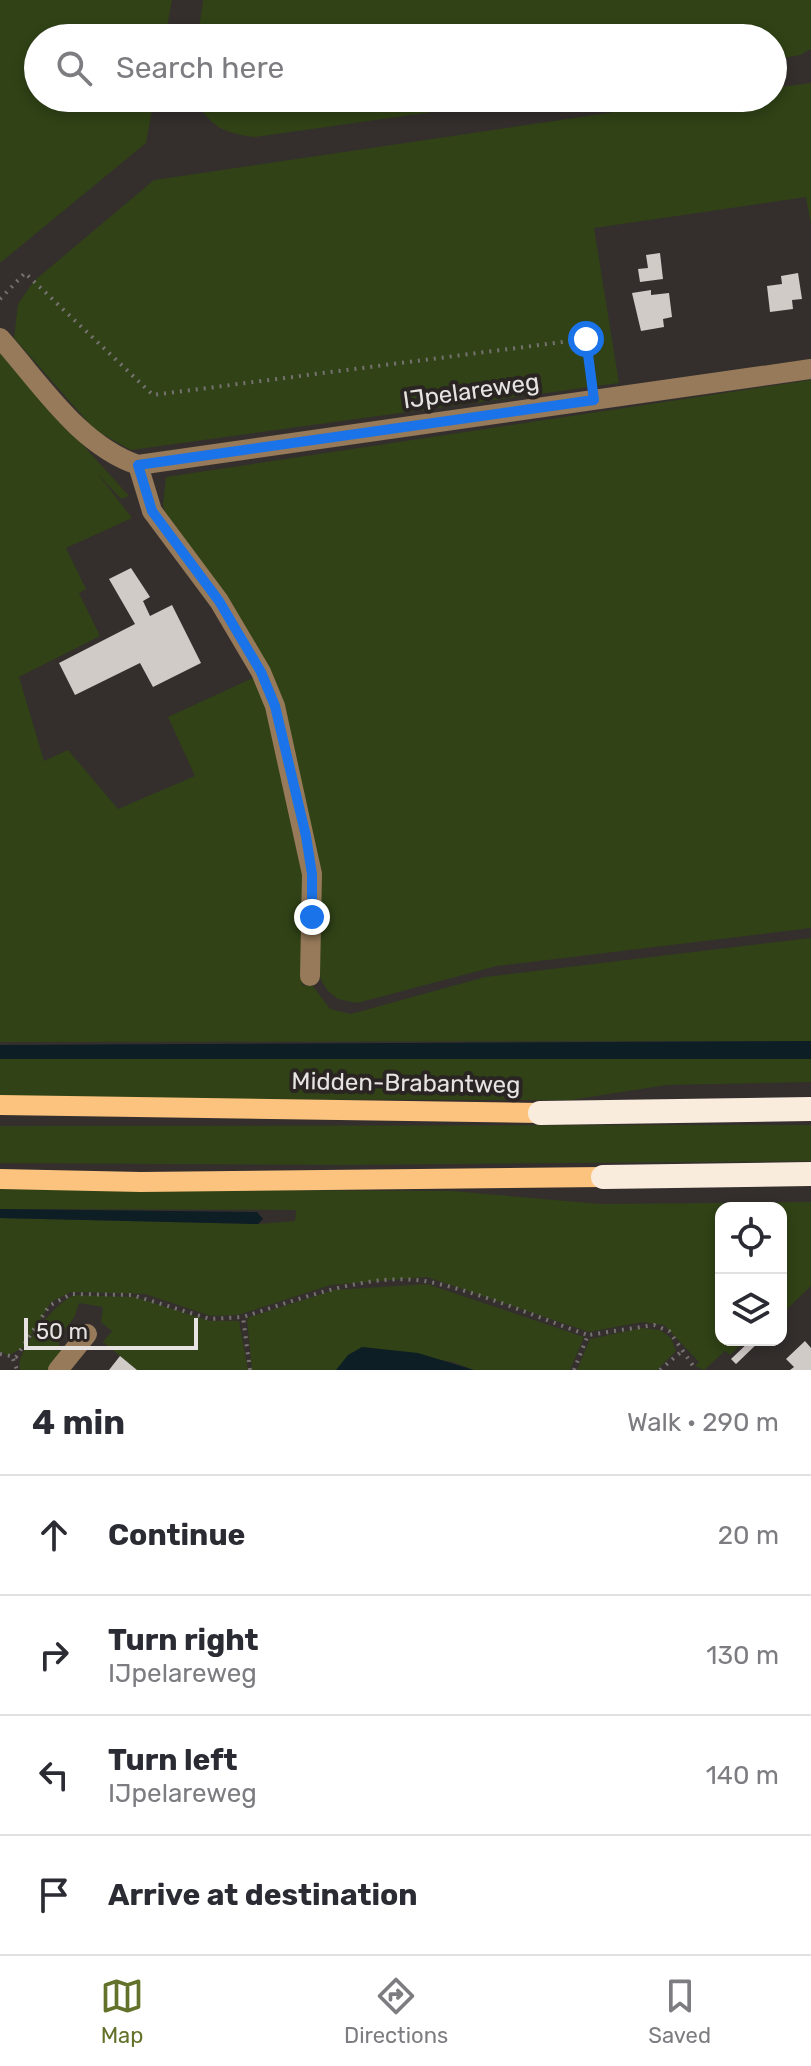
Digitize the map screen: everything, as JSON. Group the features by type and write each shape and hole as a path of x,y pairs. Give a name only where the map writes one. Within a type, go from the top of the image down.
{"highway":[{"name":"Midden-Brabantweg","path":"540,1113 811,1109"},
{"path":"603,1177 811,1174"}],"main road":[{"name":"Midden-Brabantweg","path":"0,1105 540,1113"},
{"path":"0,1179 157,1182 603,1177"}],"street":[{"path":"0,338 90,440 112,456 138,465 152,511 219,601 261,672 275,706 312,874 310,976"},
{"name":"IJpelareweg","path":"138,465 811,369"},
{"path":"58,1370 87,1334"}],"path":[{"path":"0,299 25,273 153,395 586,339 594,400"},
{"path":"13,1359 26,1347 49,1306 71,1294 132,1295 210,1319 243,1317 333,1288 427,1281 588,1335 654,1325 669,1331 696,1370"},
{"path":"243,1317 250,1370"},
{"path":"574,1370 588,1335"},
{"path":"660,1370 681,1352"},
{"path":"0,1354 13,1359 17,1370"}],"green space":[{"path":"0,0 172,0 168,24 24,24 24,112 152,112 146,143 0,263"},
{"path":"203,0 811,0 811,49 787,57 787,24 200,24"},
{"path":"811,83 811,225 806,197 594,228 619,383 131,450 95,430 14,338 18,304 34,281 154,180 614,112 787,112 787,86"},
{"path":"204,112 432,112 255,137 226,131"},
{"path":"0,353 129,496 121,499 97,473 132,518 66,548 86,589 79,593 100,636 19,677 44,761 68,750 118,809 195,776 168,717 257,676 289,785 306,898 302,985 313,986 330,1009 351,1014 485,977 811,938 811,1041 0,1042"},
{"path":"811,380 811,928 497,966 357,1003 338,999 321,980 279,697 169,525 163,505 166,477"},
{"path":"0,1059 811,1059 811,1082 667,1085 570,1100 0,1099"},
{"path":"811,1125 811,1161 342,1165 0,1163 0,1126"},
{"path":"0,1189 452,1191 600,1204 715,1203 715,1346 740,1346 730,1355 725,1351 704,1370 695,1366 699,1362 664,1325 642,1322 589,1332 427,1277 331,1285 238,1315 211,1316 145,1294 71,1292 51,1302 24,1347 8,1356 0,1351 0,1218 258,1224 295,1221 296,1210 0,1209"},
{"path":"787,1202 811,1202 811,1286 787,1309"},
{"path":"427,1284 584,1337 570,1370 474,1370 453,1362 362,1347 336,1370 252,1370 247,1319 250,1317 334,1290"},
{"path":"75,1295 135,1297 210,1321 239,1321 248,1370 137,1370 103,1342 112,1331 101,1322 103,1307 79,1303 74,1318 58,1338 61,1355 48,1370 20,1370 23,1352 38,1328"},
{"path":"641,1328 660,1330 671,1338 676,1351 657,1370 577,1370 590,1339"}],"shaded area":[{"path":"811,1041 811,1059 0,1059 0,1045"},
{"path":"0,1209 257,1212 263,1219 258,1224 0,1218"},
{"path":"362,1347 418,1353 474,1370 336,1370 348,1355"}],"building":[{"path":"660,253 663,279 640,282 638,269 648,268 646,255"},
{"path":"798,273 802,299 792,300 793,309 770,312 767,286 782,284 781,276"},
{"path":"651,290 651,295 669,293 672,317 663,319 664,327 641,331 632,293"},
{"path":"131,568 150,597 143,601 150,616 172,605 201,663 153,687 140,663 75,695 59,663 135,624 109,579"},
{"path":"805,1341 811,1348 811,1370 790,1370 794,1367 786,1359"},
{"path":"745,1346 755,1346 736,1364 731,1359"},
{"path":"120,1356 137,1370 109,1370"}],"route":[{"path":"312,917 312,874 306,836 275,706 261,672 219,601 152,511 138,465 594,400 586,339"}]}
